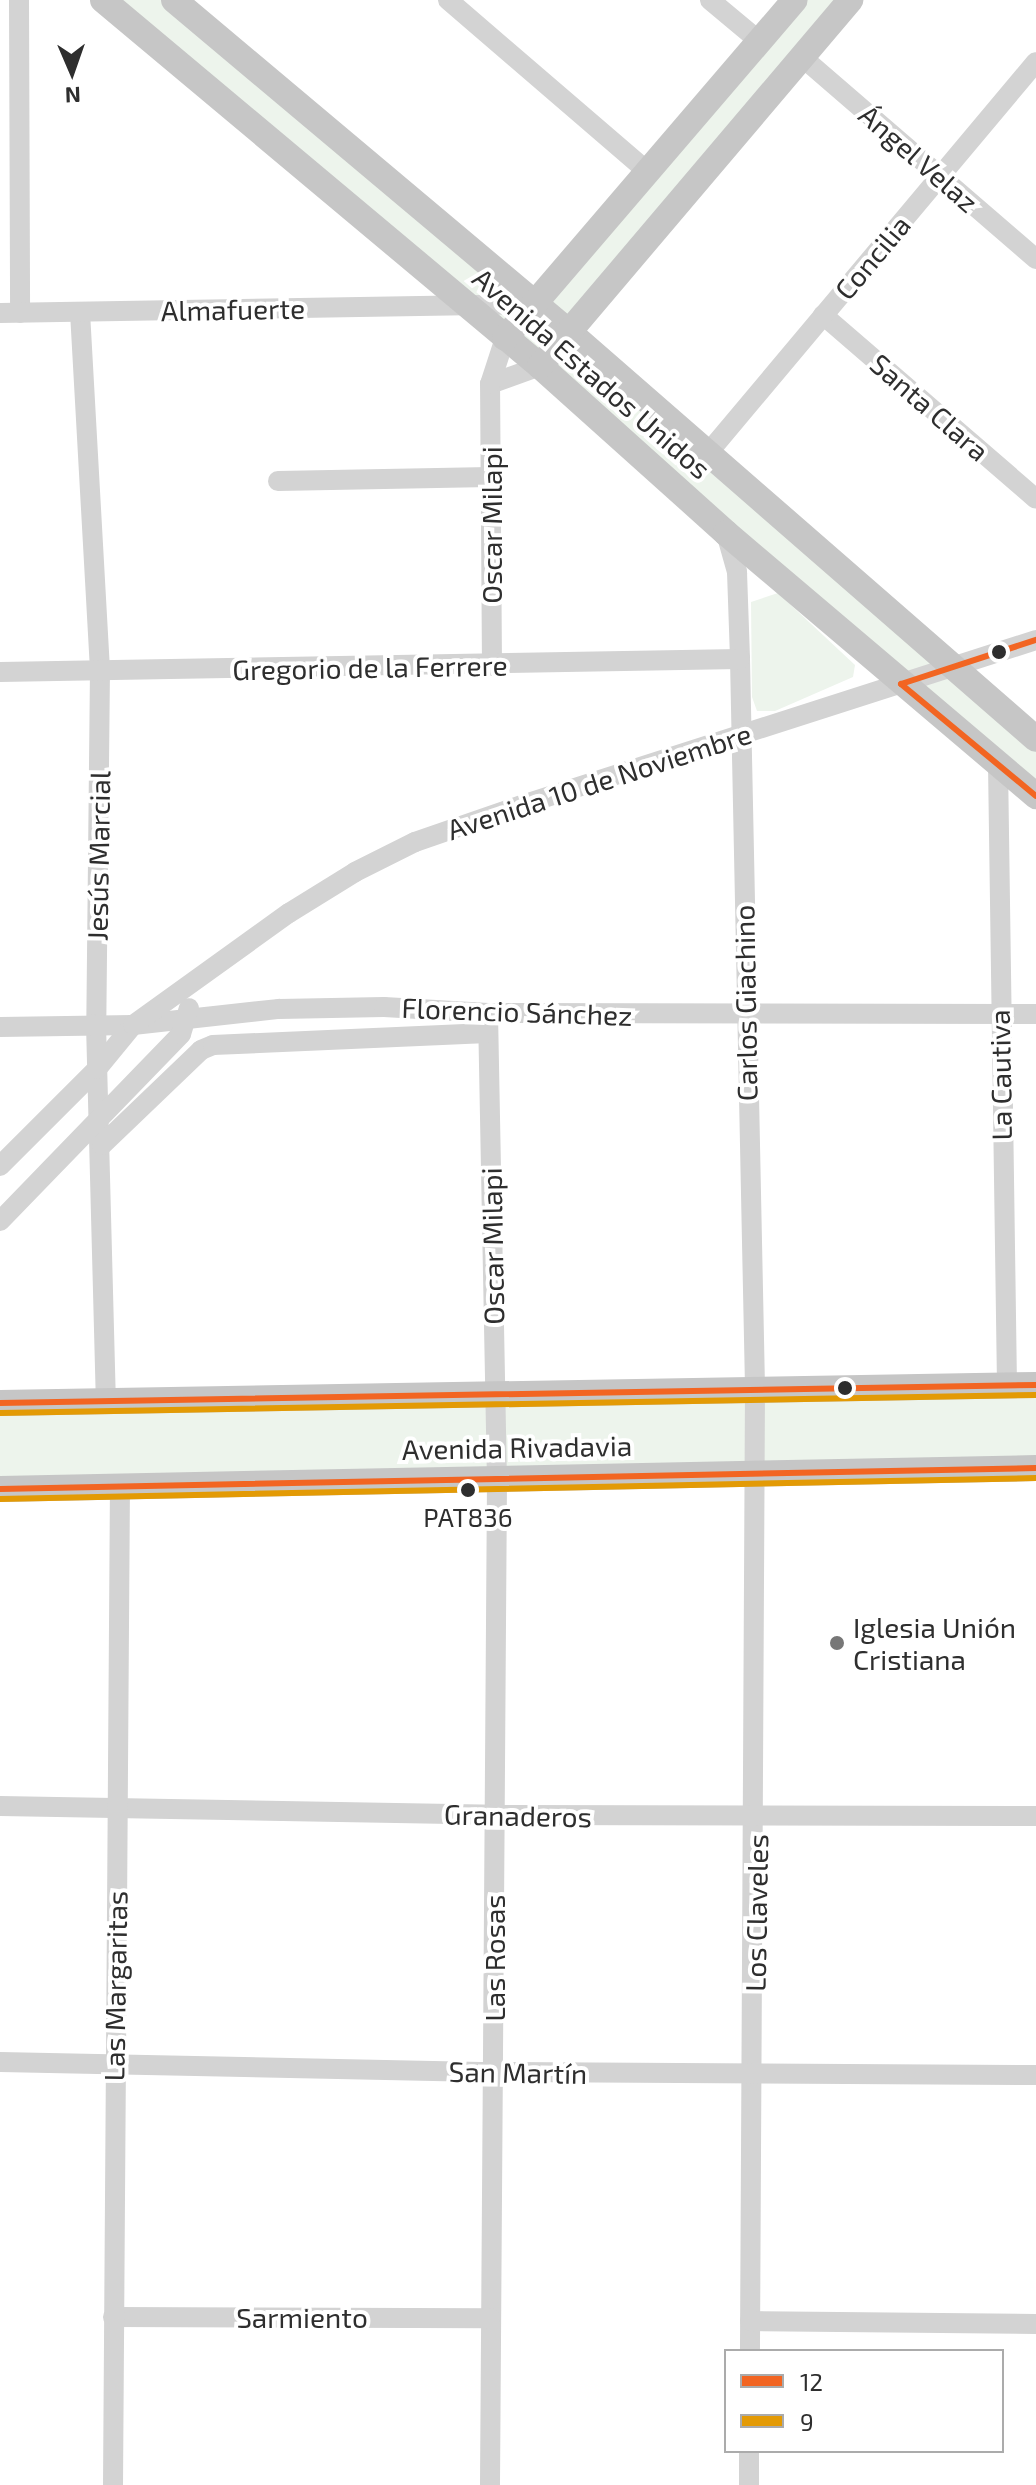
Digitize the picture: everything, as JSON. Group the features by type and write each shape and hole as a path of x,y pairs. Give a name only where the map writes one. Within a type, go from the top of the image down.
{"main road":[{"name":"Avenida Estados Unidos","path":"103,0 540,366 726,533 1036,796"},
{"name":"Avenida Estados Unidos","path":"174,0 569,332 1036,739"},
{"path":"505,338 795,0"},
{"path":"540,366 850,0"},
{"name":"Avenida Rivadavia","path":"0,1403 1036,1385"},
{"name":"Avenida Rivadavia","path":"0,1489 1036,1468"}],"street":[{"path":"10,313 19,0"},
{"path":"448,0 648,172"},
{"path":"710,0 759,41"},
{"name":"Ángel Velaz","path":"802,57 1036,259"},
{"name":"Concilia","path":"708,453 1036,62"},
{"name":"Almafuerte","path":"10,313 535,304"},
{"name":"Jesús Marcial","path":"80,312 100,669 96,1024 102,1145 106,1401"},
{"name":"Santa Clara","path":"823,315 1036,499"},
{"name":"Oscar Milapi","path":"492,666 490,384 505,338"},
{"path":"490,384 540,366"},
{"path":"278,481 490,477"},
{"name":"Carlos Giachino","path":"726,533 737,572 740,659 755,1475"},
{"name":"Avenida 10 de Noviembre","path":"0,1166 97,1069 133,1025 289,913 415,842 1036,640"},
{"name":"Gregorio de la Ferrere","path":"0,672 492,666 740,659"},
{"name":"La Cautiva","path":"998,764 999,1015 1007,1386"},
{"path":"0,1221 181,1034 189,1016 192,984"},
{"name":"Florencio Sánchez","path":"0,1027 133,1025 189,1016 384,1007 488,1023 745,1016 1036,1014"},
{"path":"102,1145 201,1050 213,1045 488,1023"},
{"name":"Oscar Milapi","path":"488,1023 497,1480"},
{"name":"Los Claveles","path":"750,2349 757,1818 755,1475"},
{"name":"Las Rosas","path":"490,2485 497,1480"},
{"name":"Las Margaritas","path":"113,2485 120,1487"},
{"name":"Granaderos","path":"0,1806 757,1818 1036,1816"},
{"name":"San Martín","path":"0,2062 493,2072 1036,2075"},
{"name":"Sarmiento","path":"113,2317 490,2318"},
{"path":"750,2321 1036,2324"},
{"path":"749,2453 749,2485"}],"shaded area":[{"path":"103,0 174,0 535,304 795,0 850,0 569,332 1036,739 1036,796"},
{"path":"778,593 855,665 853,677 775,711 757,711 752,697 751,602"},
{"path":"1036,1385 1036,1468 0,1489 0,1404"}],"transit line":[{"name":"12","path":"901,684 1036,640"},
{"name":"12","path":"901,684 1036,796"},
{"name":"12","path":"0,1403 1036,1385"},
{"name":"9","path":"0,1413 1036,1395"},
{"name":"12","path":"0,1489 1036,1468"},
{"name":"9","path":"0,1499 1036,1478"}],"place":[{"name":"PAT836","path":"468,1490"},
{"name":"Iglesia Unión Cristiana","path":"837,1643"}]}
